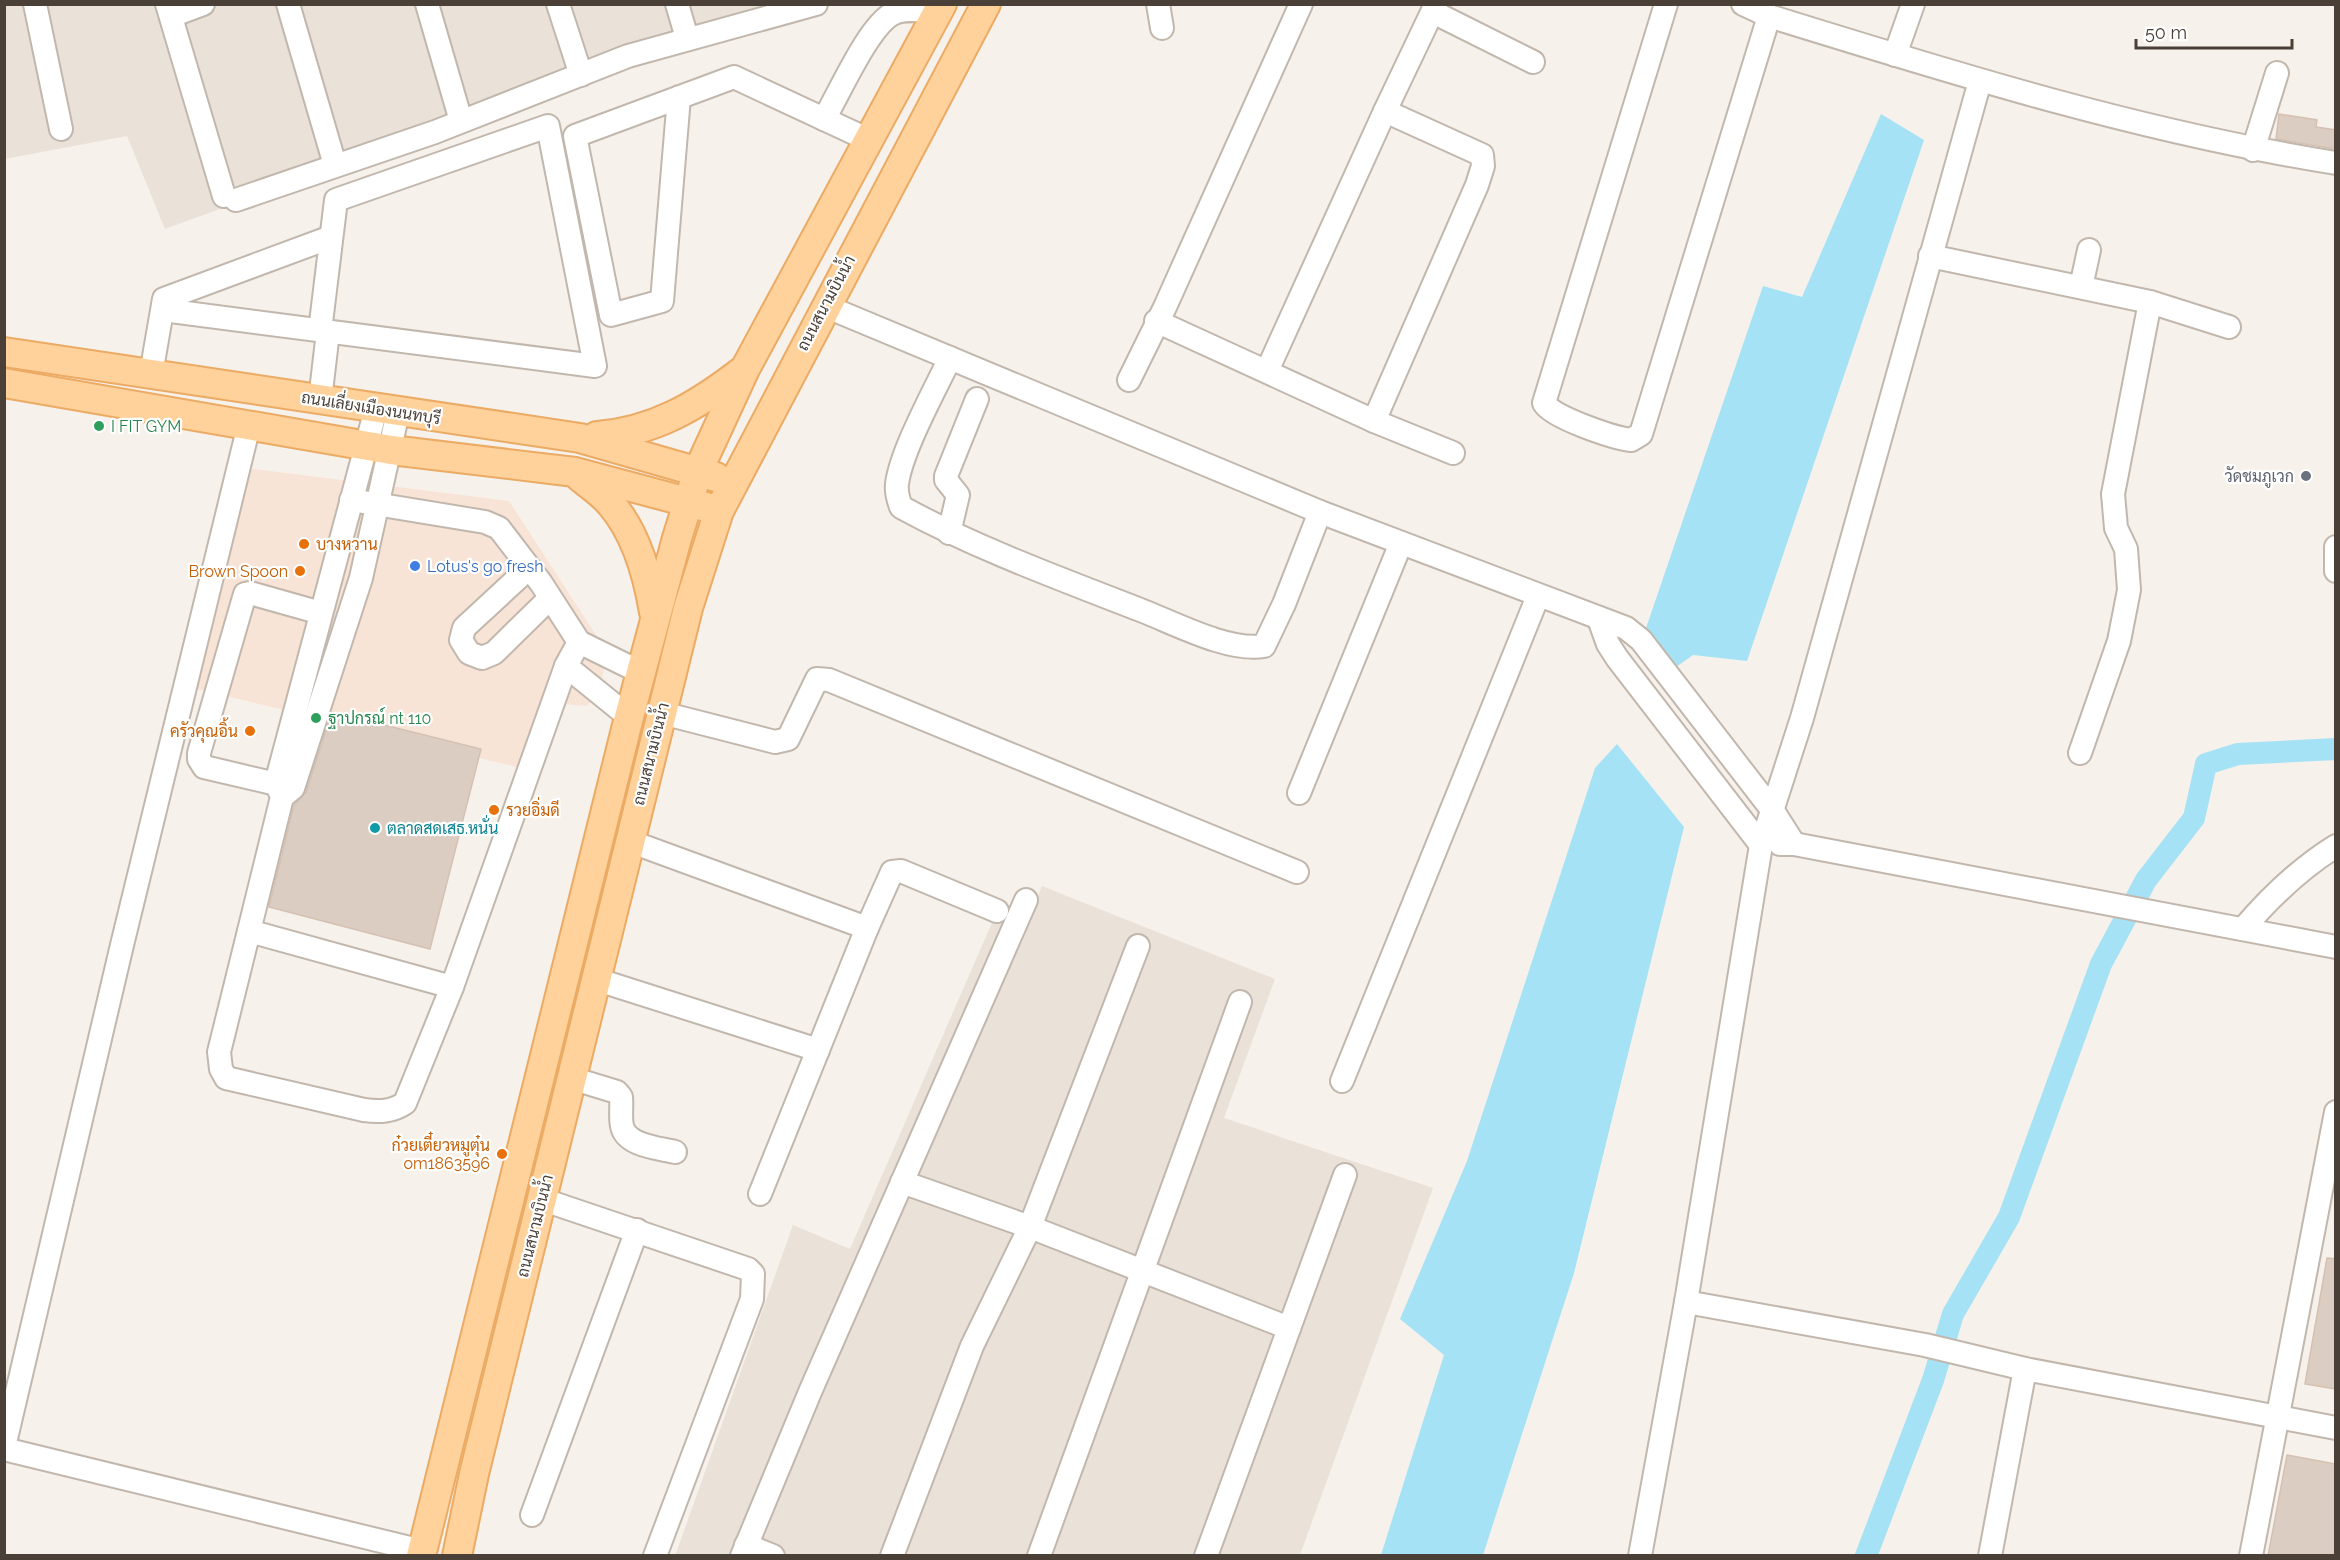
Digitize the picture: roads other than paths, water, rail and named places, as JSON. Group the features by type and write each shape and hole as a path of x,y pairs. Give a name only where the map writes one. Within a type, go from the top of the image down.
{"main road":[{"name":"ถนนสนามบินน้ำ","path":"461,1554 474,1474 629,841 688,608 719,511 825,306 986,5"},
{"name":"ถนนสนามบินน้ำ","path":"421,1553 629,717 698,471 745,369 940,8"},
{"name":"ถนนเลี่ยงเมืองนนทบุรี","path":"4,352 580,438 733,482"},
{"path":"580,438 627,434 672,418 706,399 745,369"},
{"path":"4,383 378,448 574,472 719,511"},
{"path":"574,472 612,504 640,553 649,582 656,623"},
{"path":"442,1466 474,1474"}],"street":[{"path":"35,4 61,129"},
{"path":"203,4 169,10 230,198 335,165 461,121 628,56 816,4"},
{"path":"288,4 335,165"},
{"path":"427,4 461,121"},
{"path":"558,4 581,75"},
{"path":"677,4 687,38"},
{"path":"1158,4 1161,28"},
{"path":"1129,380 1156,321 1165,307 1301,4"},
{"path":"1666,4 1544,403 1549,410 1561,416 1631,440 1641,434 1769,16"},
{"path":"1743,4 1769,16 1895,55 2138,125 2253,150 2336,164"},
{"path":"1895,55 1913,4"},
{"path":"824,119 875,28 893,14 940,8"},
{"path":"1267,371 1385,111 1435,8 1533,62"},
{"path":"2253,150 2277,74"},
{"path":"679,97 662,301 611,315 575,136 679,97 734,77 869,140"},
{"path":"1640,1556 1686,1302 1761,845 1805,706 1980,81"},
{"path":"1374,421 1478,185 1484,160 1482,155 1385,111"},
{"path":"162,310 324,331 595,366 548,126 336,200 331,237 324,331 320,400"},
{"path":"151,374 164,299 331,237"},
{"path":"2081,287 2089,250"},
{"path":"1930,256 2150,302 2229,327"},
{"path":"2080,753 2119,641 2129,590 2126,549 2116,528 2113,494 2150,302"},
{"path":"825,306 1320,512 1626,628 1641,640 1773,811 1794,844"},
{"path":"1156,321 1374,421 1453,453"},
{"path":"950,358 913,439 897,481 896,493 901,507 949,533 992,552 1184,627 1252,648 1264,646 1284,604 1320,512"},
{"path":"949,533 958,495 946,480 946,476 977,399"},
{"path":"284,789 361,578 378,506 378,448 387,410"},
{"path":"249,425 122,945 4,1448 421,1553"},
{"path":"378,448 351,500 321,613 284,789 219,1052 221,1069 226,1078 364,1110 387,1111 405,1103 452,987 566,666 579,642"},
{"path":"351,500 485,522 499,528 579,642 642,673"},
{"path":"1299,793 1401,543"},
{"path":"2336,547 2336,571"},
{"path":"529,568 464,628 461,640 469,653 482,658 494,653 550,598"},
{"path":"284,789 204,767 199,759 199,753 245,594 250,593 321,613"},
{"path":"1342,1081 1538,596"},
{"path":"1599,619 1608,644 1617,658 1761,845"},
{"path":"566,666 629,717"},
{"path":"662,713 775,742 788,739 817,679 829,680 1297,872"},
{"path":"629,841 867,928"},
{"path":"1761,845 1794,844 2336,947"},
{"path":"2243,929 2267,900 2303,867 2336,846"},
{"path":"760,1194 867,928 892,872 901,871 997,911"},
{"path":"773,1556 744,1550 1026,900"},
{"path":"249,930 452,987"},
{"path":"892,1556 972,1346 1029,1227 1138,946"},
{"path":"596,979 818,1050"},
{"path":"1039,1556 1240,1002"},
{"path":"571,1078 617,1092 621,1097 622,1126 629,1136 640,1143 675,1152"},
{"path":"2251,1556 2336,1112"},
{"path":"1206,1556 1345,1175"},
{"path":"902,1182 1029,1227 1289,1328"},
{"path":"542,1199 748,1269 753,1274 752,1299 655,1556"},
{"path":"532,1515 638,1230"},
{"path":"1686,1302 1925,1345 2025,1369 2336,1428"},
{"path":"1990,1556 2025,1369"}],"water":[{"path":"1881,114 1924,140 1747,661 1693,655 1676,667 1646,628 1763,286 1802,297"},
{"path":"1617,744 1684,827 1574,1273 1483,1555 1381,1555 1444,1355 1400,1319 1467,1161 1595,768"}],"waterway":[{"path":"1866,1556 1933,1380 1953,1314 2009,1217 2101,964 2146,880 2194,818 2206,764 2238,754 2336,749"}],"place":[{"name":"I FIT GYM","path":"99,426"},
{"name":"วัดชมภูเวก","path":"2306,476"},
{"name":"บางหวาน","path":"304,544"},
{"name":"Lotus's go fresh","path":"415,566"},
{"name":"Brown Spoon","path":"300,571"},
{"name":"ฐาปกรณ์ nt 110","path":"316,718"},
{"name":"ครัวคุณอิ้น","path":"250,731"},
{"name":"รวยอิ่มดี","path":"494,810"},
{"name":"ตลาดสดเสธ.หนั่น","path":"375,828"},
{"name":"ก๋วยเตี๋ยวหมูตุ๋น om1863596","path":"502,1154"}]}
